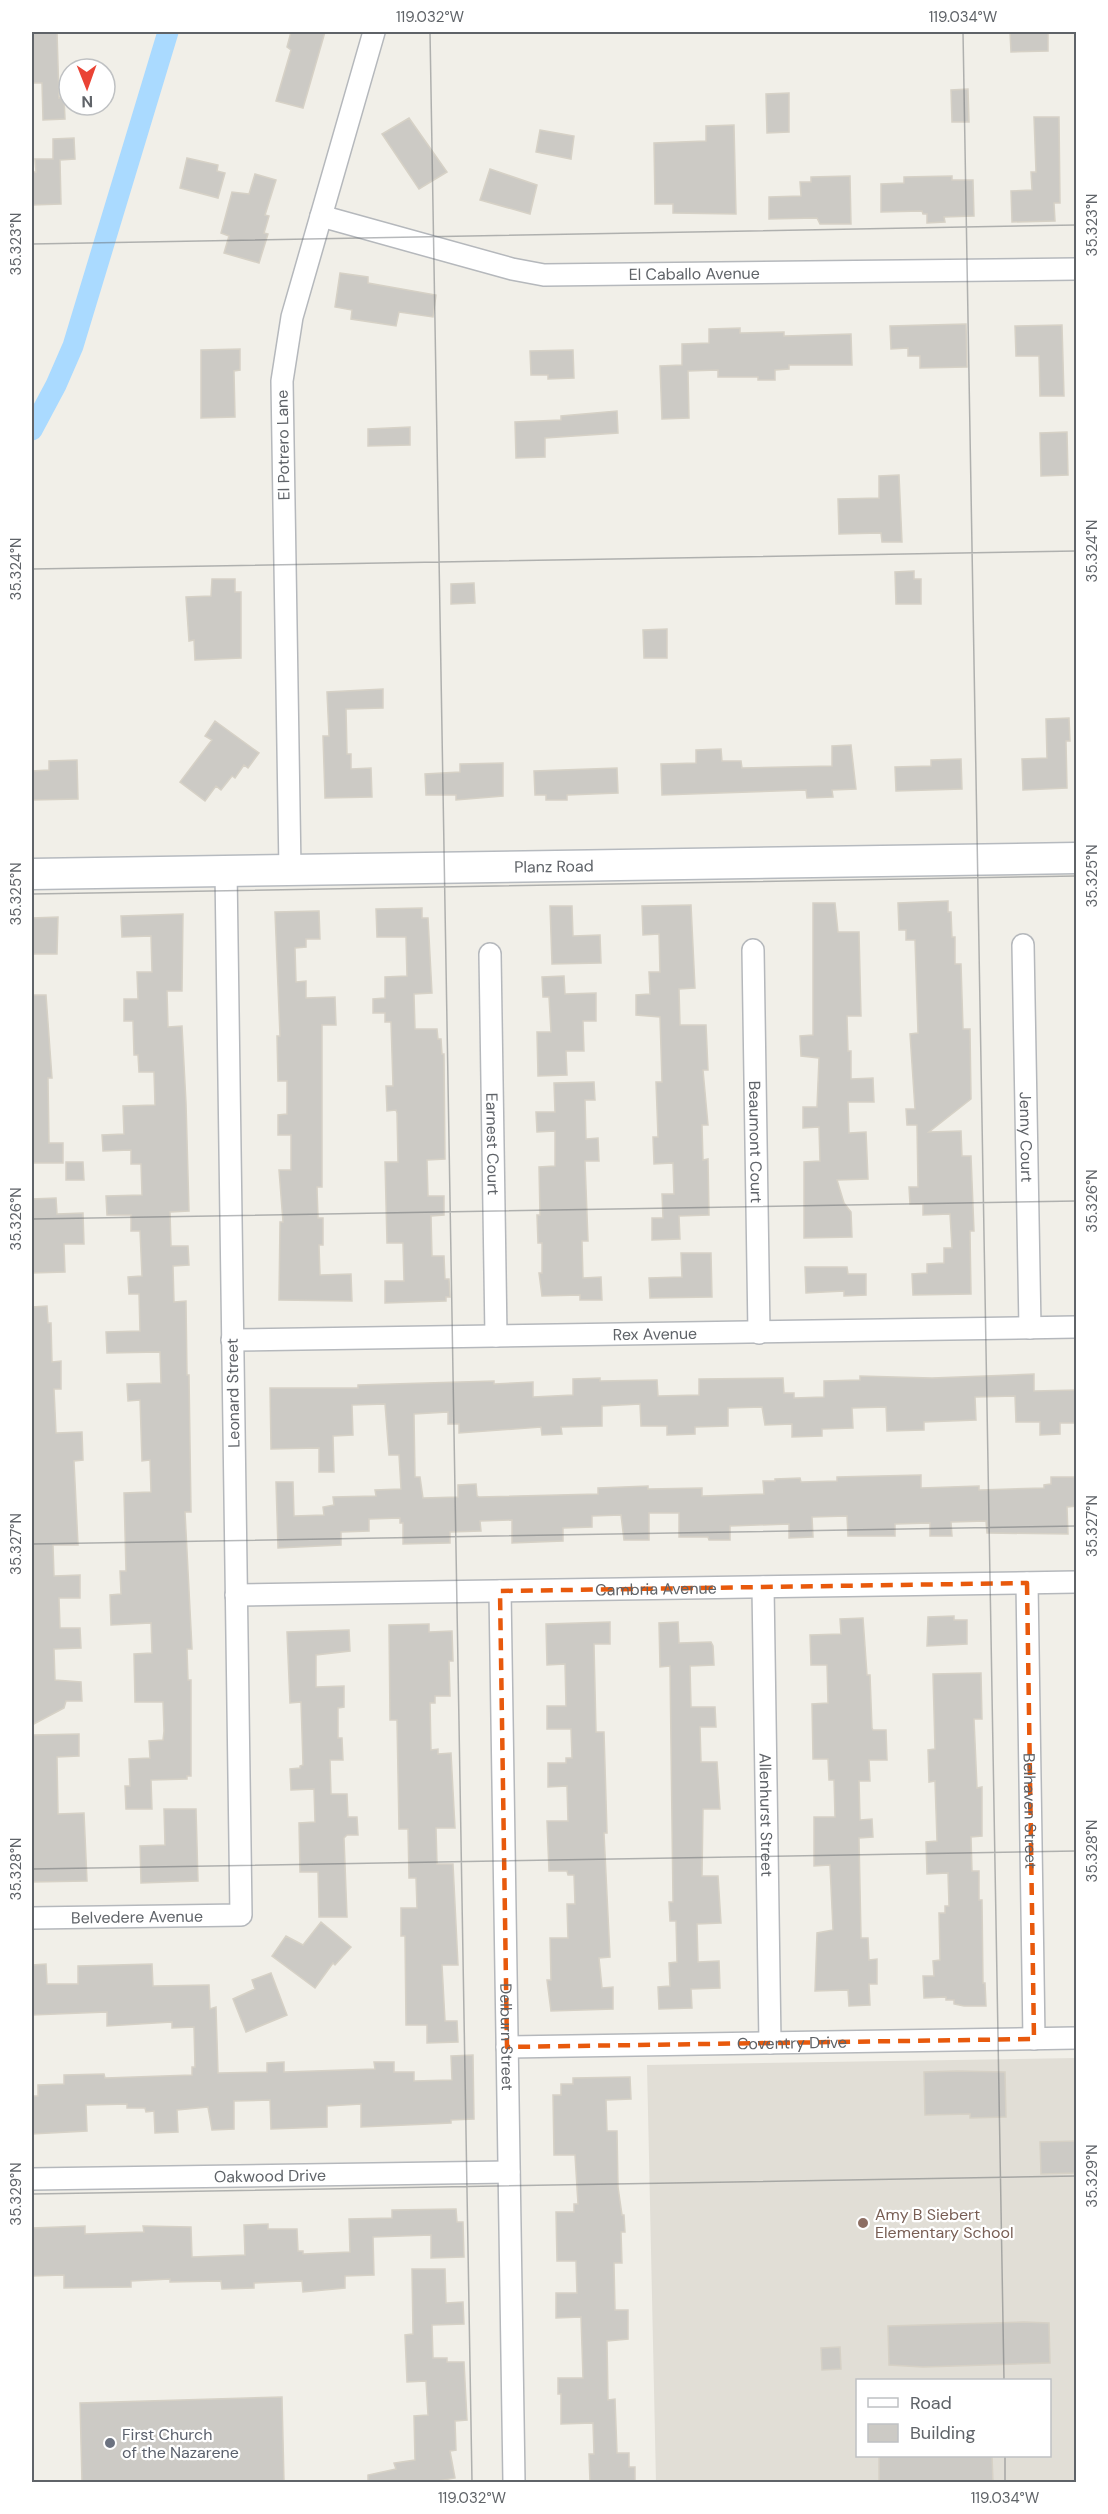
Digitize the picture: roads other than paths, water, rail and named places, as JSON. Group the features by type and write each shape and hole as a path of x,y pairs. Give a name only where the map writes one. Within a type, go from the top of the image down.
{"street":[{"name":"El Potrero Lane","path":"290,870 282,381 290,326 374,32"},
{"name":"El Caballo Avenue","path":"321,216 512,269 544,275 1077,269"},
{"name":"Planz Road","path":"32,874 1077,858"},
{"name":"Leonard Street","path":"225,871 241,1915"},
{"name":"Jenny Court","path":"1023,945 1030,1328"},
{"name":"Beaumont Court","path":"753,950 759,1333"},
{"name":"Earnest Court","path":"490,954 496,1336"},
{"name":"Rex Avenue","path":"232,1340 1077,1328"},
{"name":"Cambria Avenue","path":"236,1595 1077,1582"},
{"name":"Belhaven Street","path":"1027,1583 1034,2039"},
{"name":"Allenhurst Street","path":"764,1587 770,2043"},
{"name":"Delburn Street","path":"500,1591 514,2482"},
{"name":"Belvedere Avenue","path":"32,1918 241,1915"},
{"name":"Coventry Drive","path":"507,2047 1077,2038"},
{"name":"Oakwood Drive","path":"32,2179 509,2172"}],"waterway":[{"path":"32,430 56,385 73,346 168,32"}],"place":[{"name":"Amy B Siebert Elementary School","path":"863,2223"},
{"name":"First Church of the Nazarene","path":"110,2443"}]}
